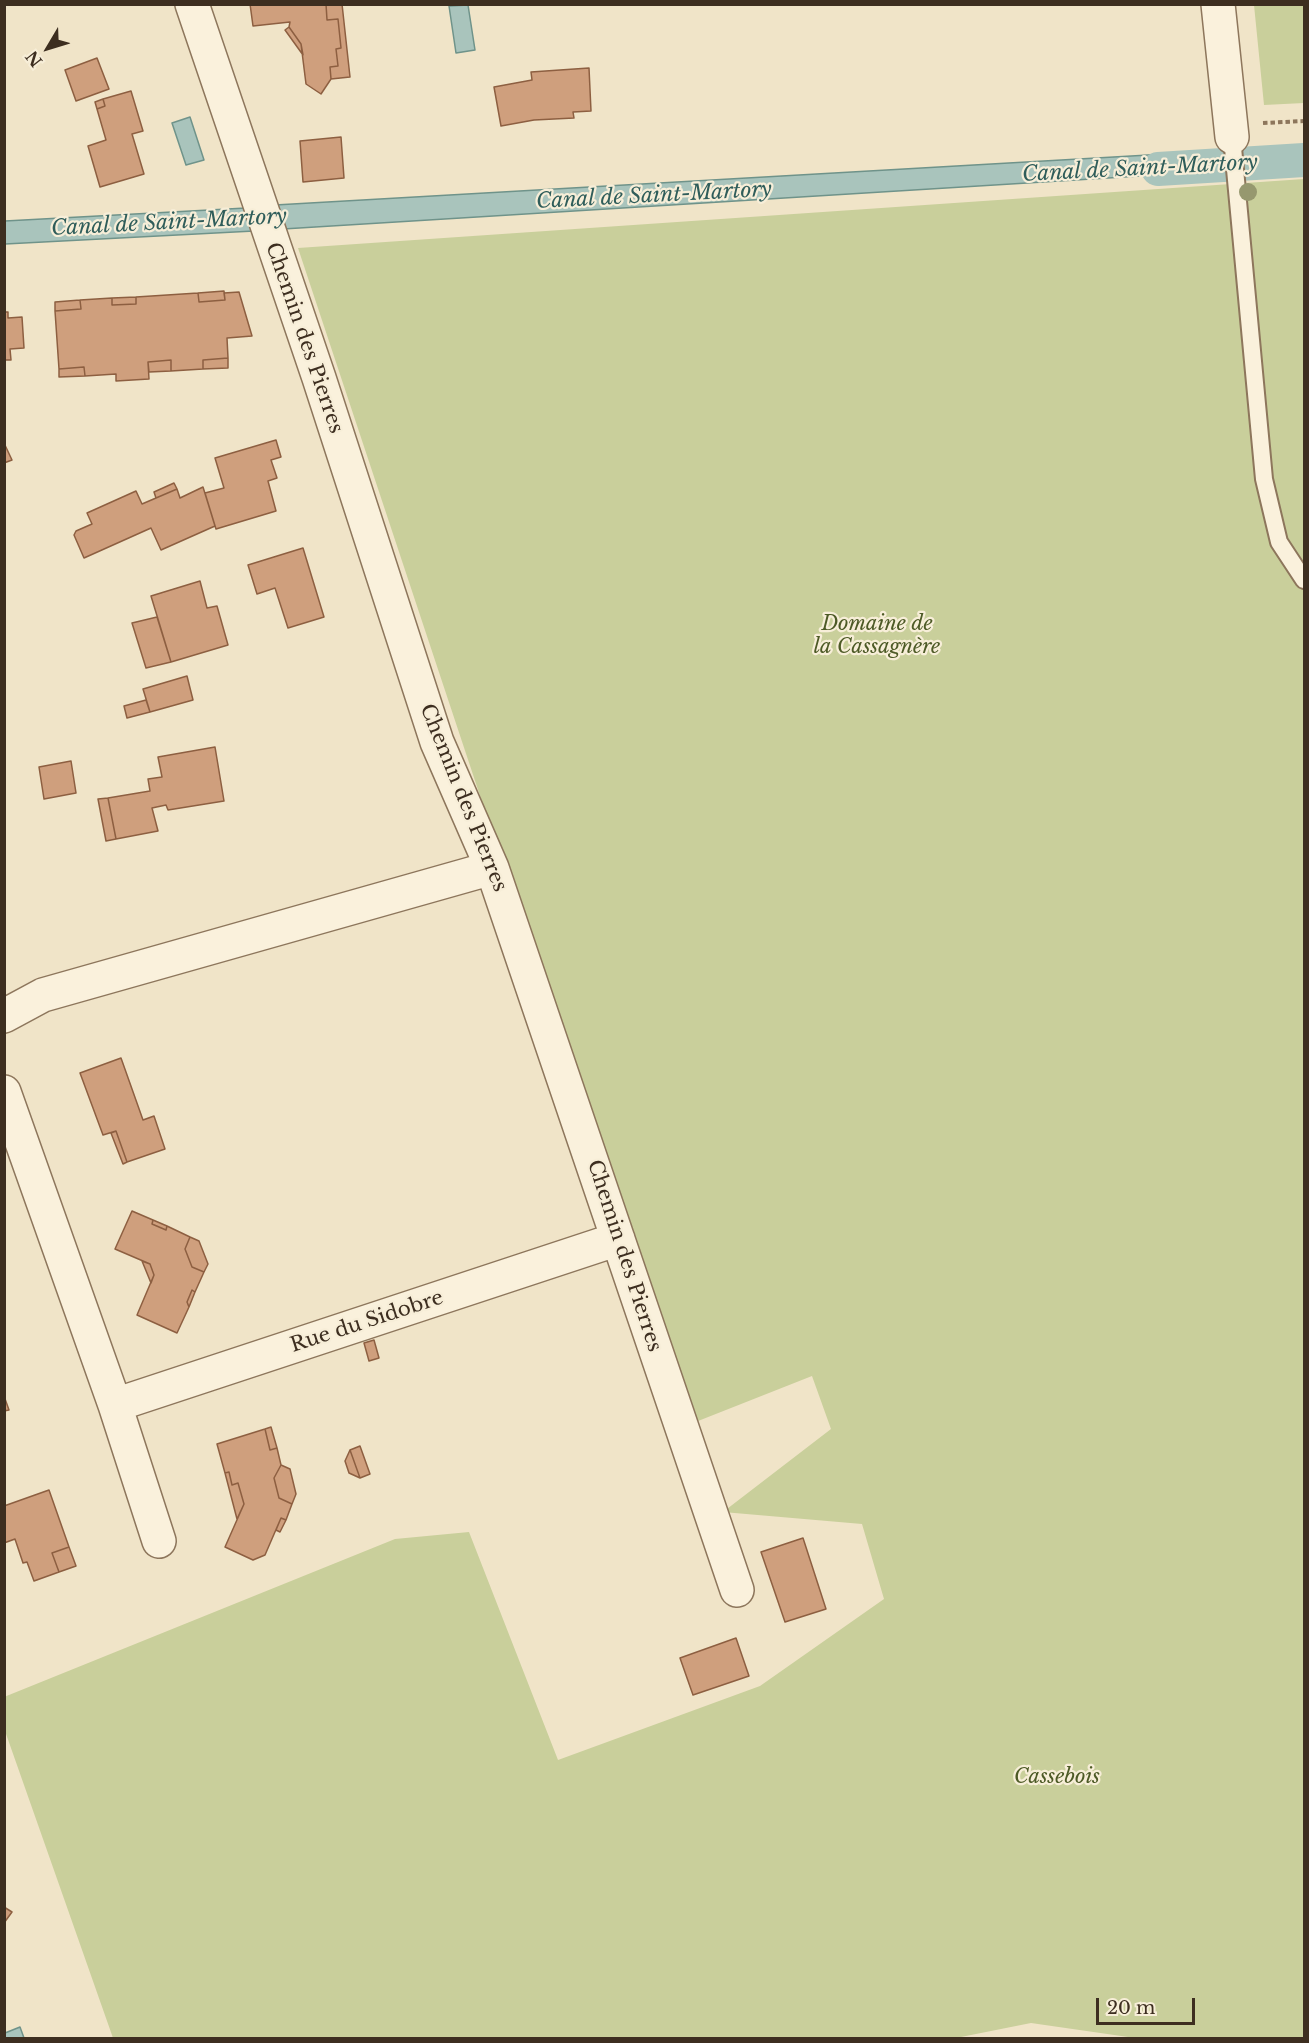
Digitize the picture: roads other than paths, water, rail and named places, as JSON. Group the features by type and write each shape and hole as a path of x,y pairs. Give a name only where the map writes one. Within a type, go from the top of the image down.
{"street":[{"name":"Chemin des Pierres","path":"192,4 319,378 437,742 492,868 567,1083 737,1590"},
{"path":"1218,4 1232,132"},
{"path":"4,1016 44,995 492,868"},
{"path":"4,1092 115,1405 159,1541"},
{"name":"Rue du Sidobre","path":"115,1405 618,1239"}],"lane":[{"path":"1232,132 1264,479 1279,542 1305,580"}],"water":[{"path":"468,5 475,50 456,53 449,6"},
{"path":"190,117 204,160 186,165 172,123"},
{"path":"1304,148 1304,170 1272,172 1269,150"},
{"path":"1201,152 1205,172 283,229 275,205"},
{"path":"246,208 254,231 5,244 5,221"},
{"path":"20,2027 24,2038 5,2038 5,2033"}],"waterway":[{"name":"Canal de Saint-Martory","path":"1158,169 1304,160"}],"park label":[{"name":"Domaine de la Cassagnère","path":"877,636"},
{"name":"Cassebois","path":"1057,1777"}]}
